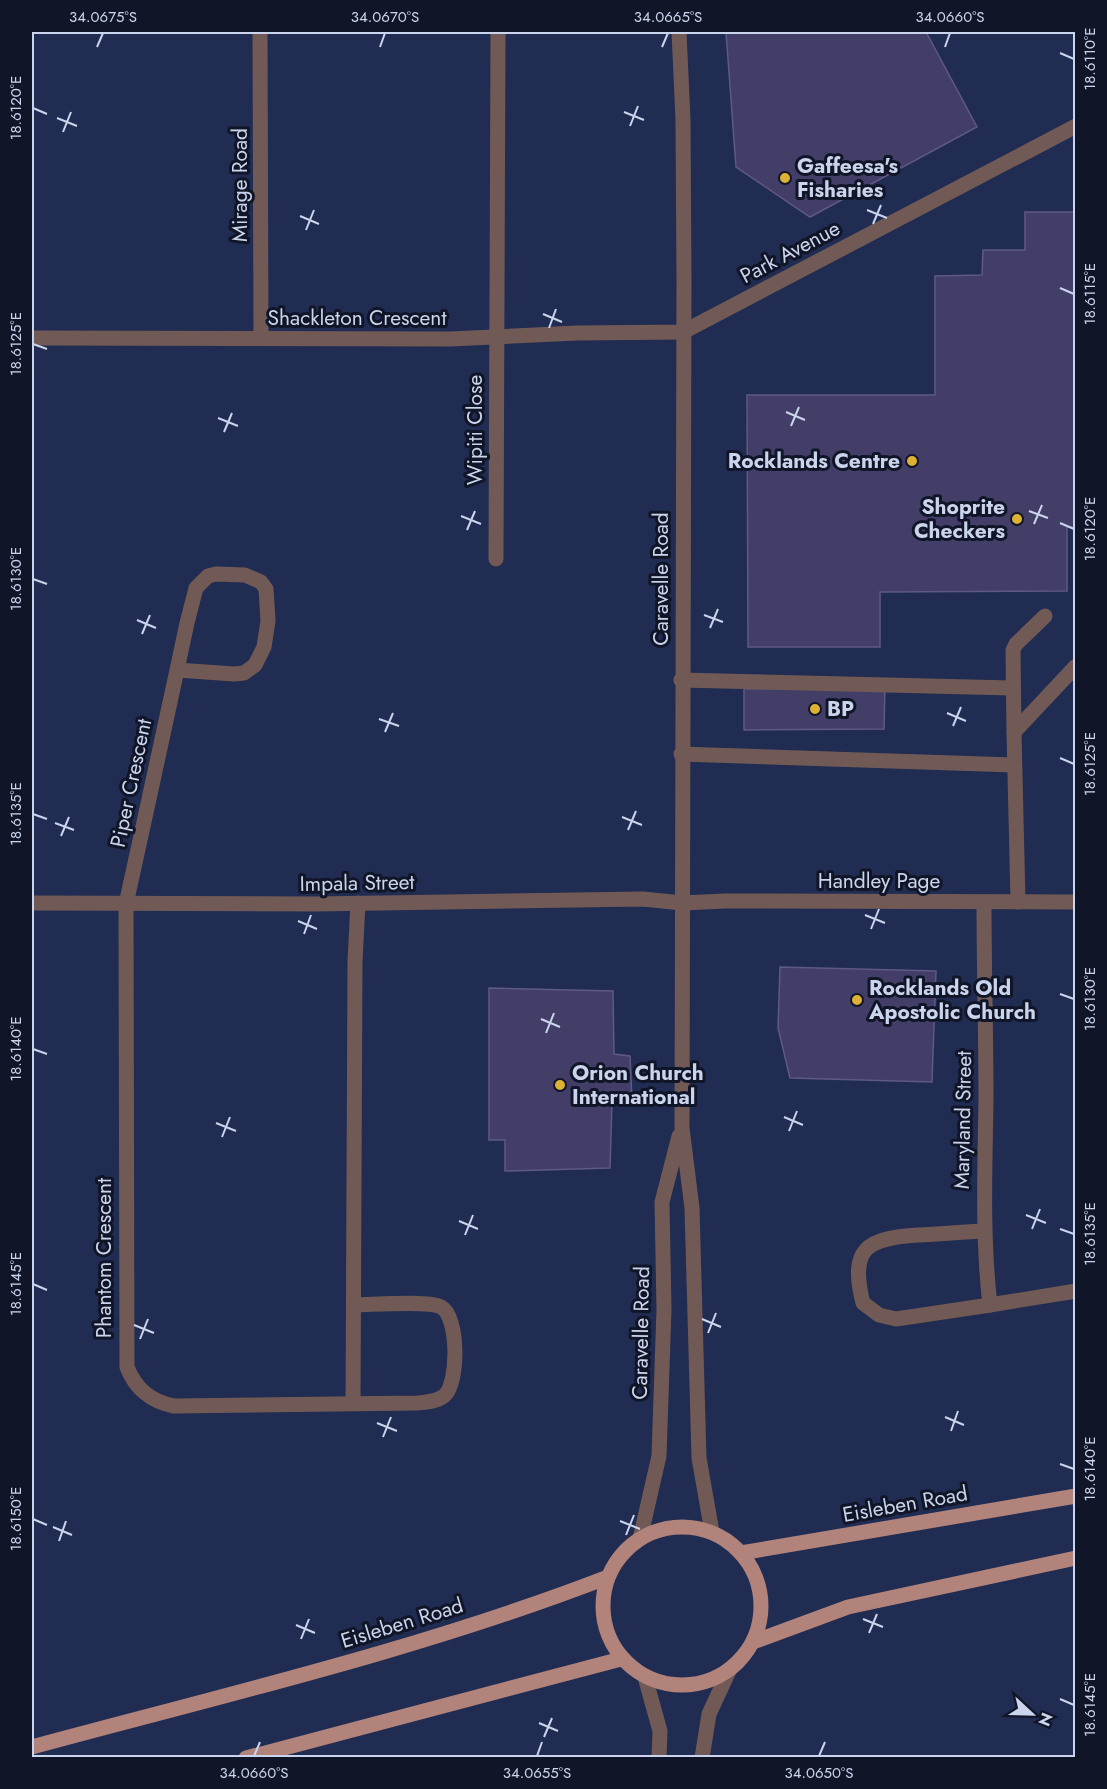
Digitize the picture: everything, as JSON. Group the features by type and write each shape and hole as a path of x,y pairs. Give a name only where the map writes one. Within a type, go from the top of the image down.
{"main road":[{"name":"Eisleben Road","path":"741,1553 1076,1496"},
{"path":"687,1526 712,1532 741,1553 758,1580 761,1611 753,1642 743,1658 729,1671 703,1683 673,1686 645,1677 621,1659 610,1640 604,1620 603,1598 608,1577 621,1555 640,1539 662,1529 687,1526"},
{"path":"753,1642 848,1607 1076,1558"},
{"name":"Eisleben Road","path":"32,1747 361,1657 540,1603 608,1577"},
{"path":"246,1758 621,1659"}],"street":[{"name":"Mirage Road","path":"260,32 261,338"},
{"path":"497,336 498,32"},
{"name":"Caravelle Road","path":"679,32 684,120 681,680 682,1128 692,1208 699,1458 712,1532"},
{"name":"Park Avenue","path":"683,332 1076,126"},
{"name":"Shackleton Crescent","path":"32,338 450,339 683,332"},
{"name":"Wipiti Close","path":"496,559 497,336"},
{"name":"Piper Crescent","path":"126,904 177,670 196,588 202,581 216,574 245,575 261,582 266,589 268,621 264,647 255,665 244,673 234,674 177,670"},
{"path":"1017,902 1012,655 1016,644 1045,616"},
{"path":"1014,732 1076,666"},
{"path":"681,680 1012,687"},
{"path":"681,754 1014,765"},
{"name":"Impala Street","path":"32,903 358,903 643,899 682,903"},
{"name":"Handley Page","path":"682,903 725,901 1076,902"},
{"name":"Maryland Street","path":"984,902 984,1231 990,1305"},
{"path":"353,1403 355,961 358,903"},
{"name":"Phantom Crescent","path":"126,904 124,1351 130,1375 148,1396 174,1406 435,1401 449,1391 454,1373 450,1318 439,1305 354,1305"},
{"name":"Caravelle Road","path":"640,1539 659,1456 664,1309 662,1202 682,1128"},
{"path":"984,1231 893,1236 875,1240 859,1260 859,1288 863,1303 888,1318 915,1317 1076,1291"},
{"path":"702,1758 710,1714 729,1671"},
{"path":"645,1677 660,1731 659,1758"}],"building":[{"path":"726,32 926,32 977,127 810,217 736,167"},
{"name":"Rocklands Centre","path":"1025,212 1076,212 1076,527 1067,527 1067,591 880,592 880,647 748,647 747,395 935,395 935,276 982,275 983,250 1025,250"},
{"path":"885,688 884,729 744,730 744,689"},
{"name":"Rocklands Old Apostolic Church","path":"780,967 936,971 932,1082 790,1078 778,1028"},
{"name":"Orion Church International","path":"489,988 613,991 614,1054 630,1056 632,1100 612,1102 610,1168 505,1171 505,1140 489,1140"}],"place":[{"name":"Gaffeesa's Fisharies","path":"785,178"},
{"name":"Rocklands Centre","path":"912,461"},
{"name":"Shoprite Checkers","path":"1017,519"},
{"name":"BP","path":"815,709"},
{"name":"Rocklands Old Apostolic Church","path":"857,1000"},
{"name":"Orion Church International","path":"560,1085"}]}
